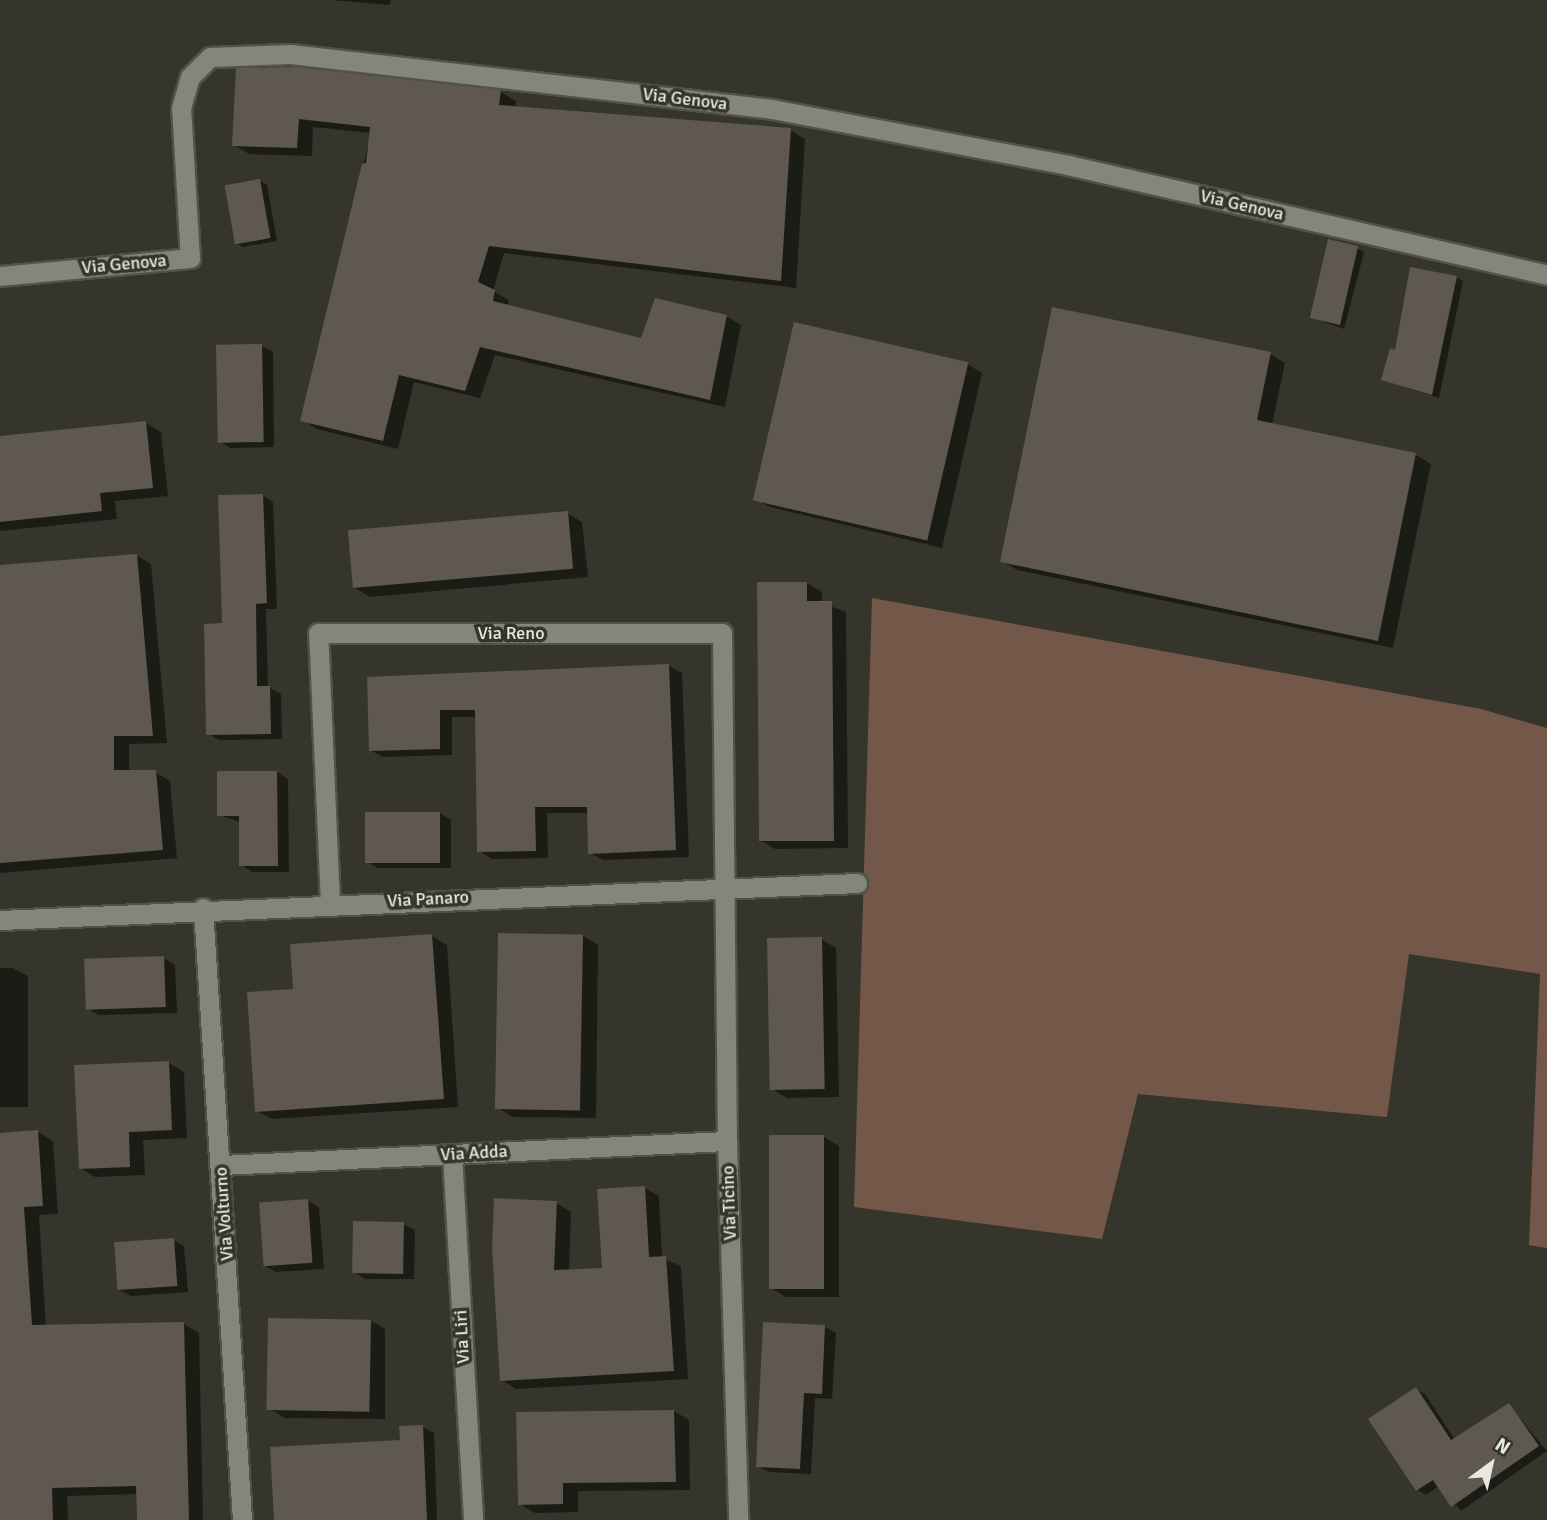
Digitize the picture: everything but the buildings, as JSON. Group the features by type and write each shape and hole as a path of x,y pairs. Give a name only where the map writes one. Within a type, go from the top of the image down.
{"street":[{"name":"Via Genova","path":"0,276 190,258 181,108 190,77 210,57 290,54 772,109 1068,165 1547,275"},
{"name":"Via Reno","path":"330,903 318,633 722,633 725,885"},
{"name":"Via Panaro","path":"0,920 203,908 725,885 857,883"},
{"name":"Via Ticino","path":"725,885 727,1141 738,1520"},
{"name":"Via Volturno","path":"203,908 242,1520"},
{"name":"Via Adda","path":"221,1165 727,1141"},
{"name":"Via Liri","path":"452,1154 472,1520"}],"shaded area":[{"path":"872,598 1481,709 1547,728 1547,1248 1529,1245 1540,974 1409,954 1387,1117 1138,1094 1102,1239 854,1207"}]}
